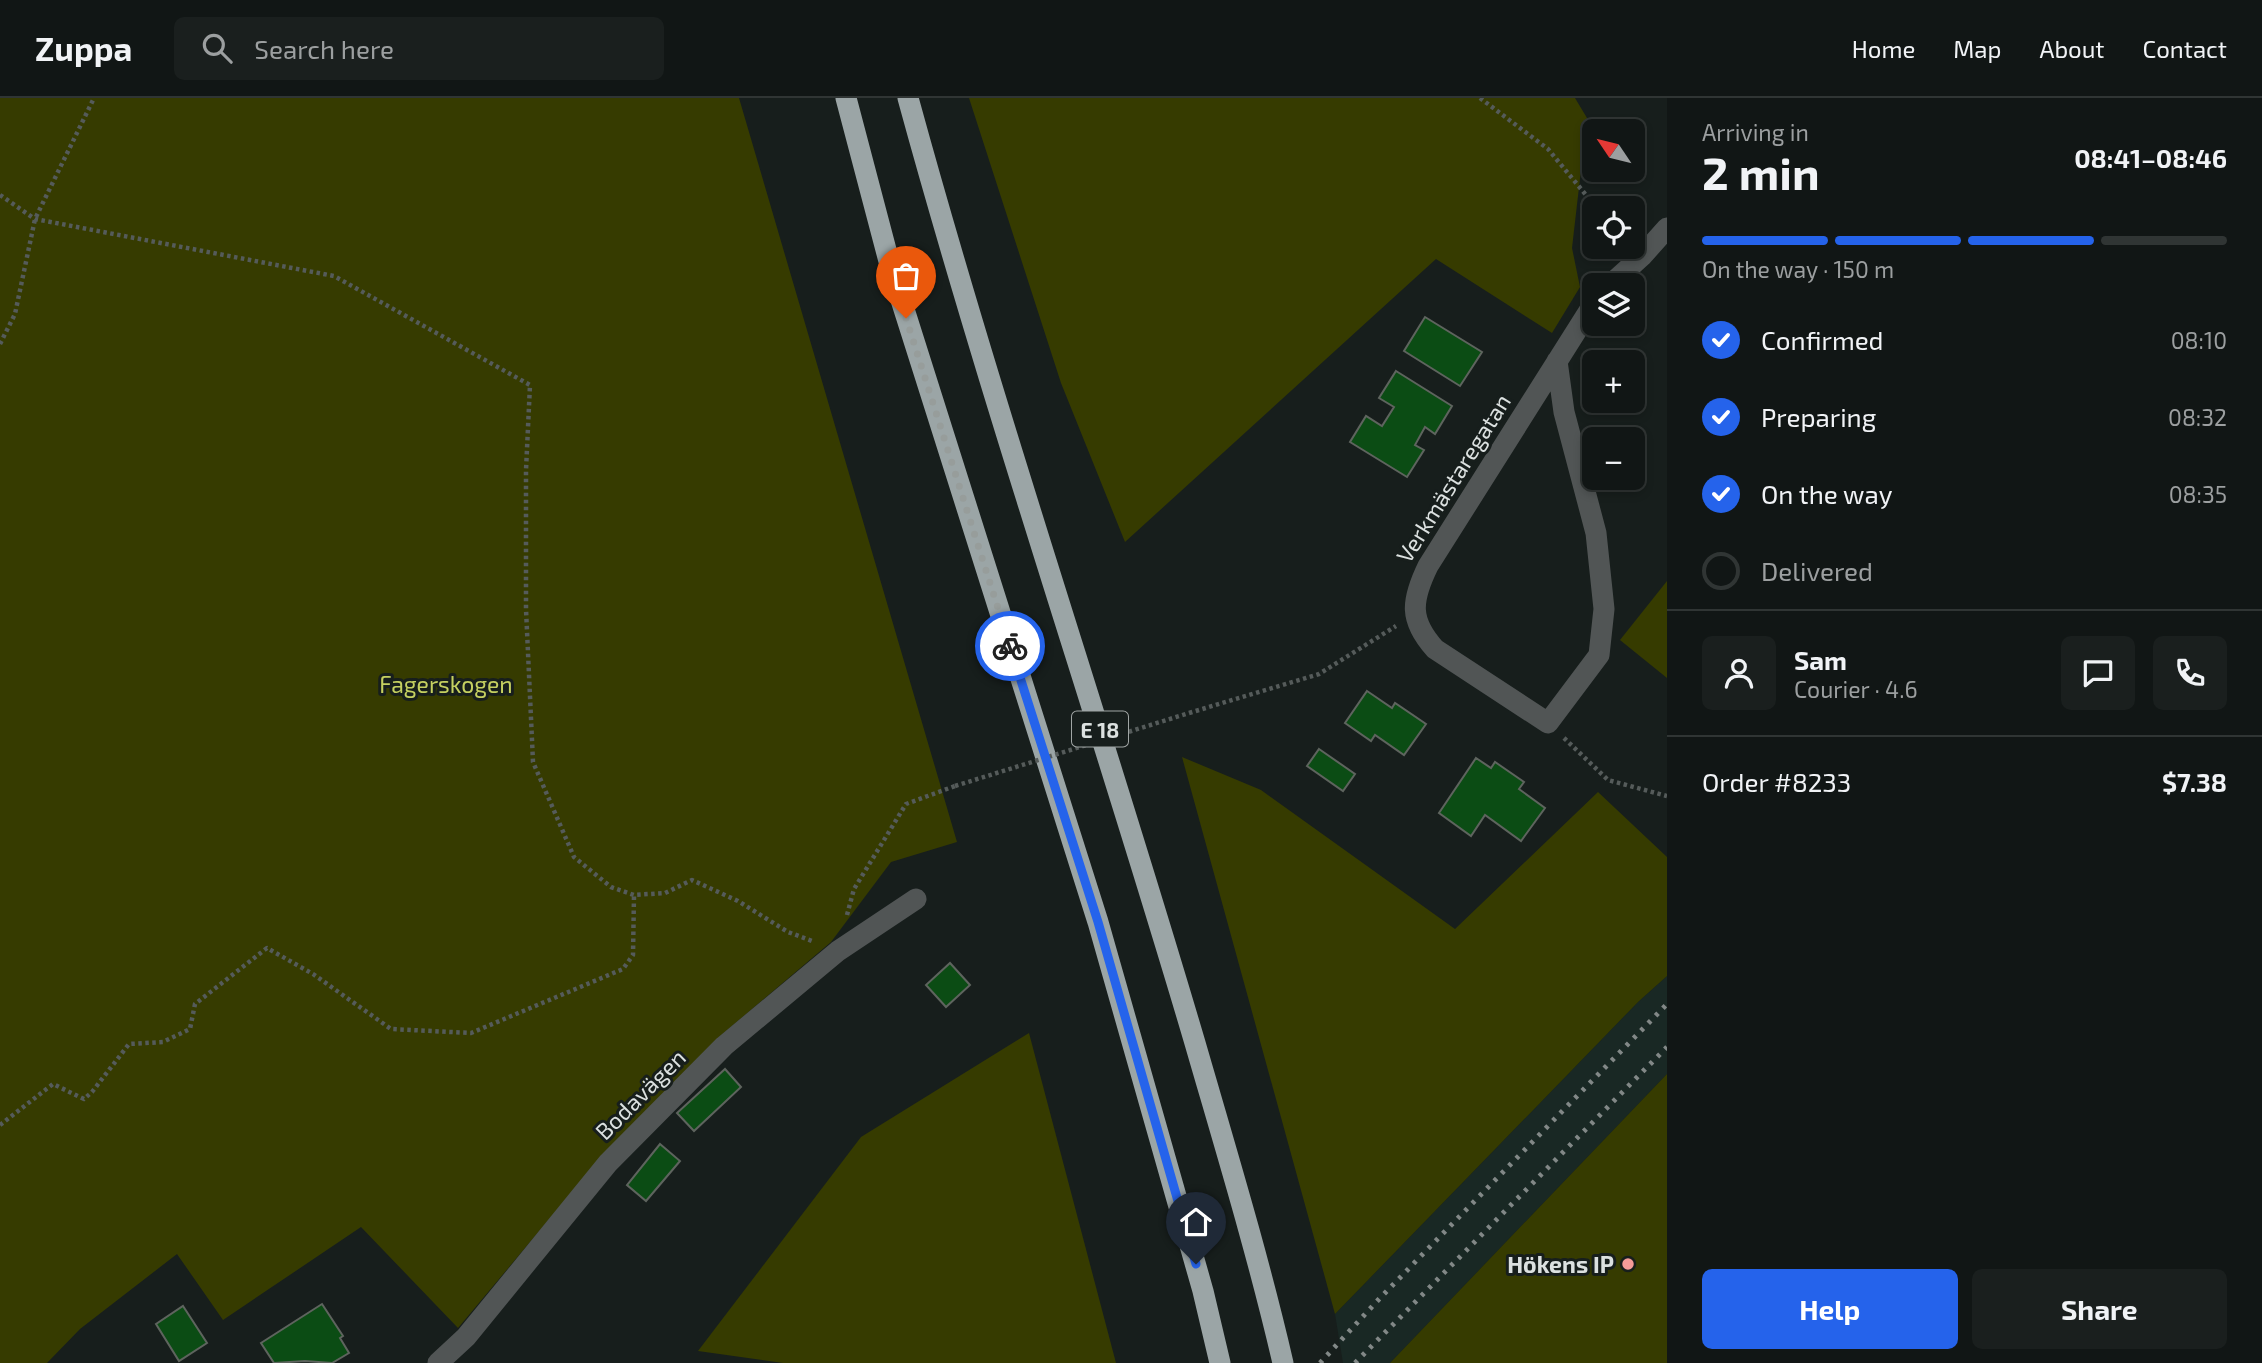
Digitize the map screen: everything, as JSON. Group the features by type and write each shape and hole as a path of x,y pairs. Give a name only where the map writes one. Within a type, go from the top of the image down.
{"highway":[{"name":"E 18","path":"846,98 890,265 1098,922 1203,1291 1220,1363"},
{"name":"E 18","path":"908,98 948,245 1153,901 1259,1263 1283,1363"}],"street":[{"path":"1623,273 1667,228"},
{"name":"Verkmästaregatan","path":"1414,615 1417,588 1428,566 1582,321"},
{"path":"1414,615 1422,634 1435,649 1548,723 1599,655 1604,608 1596,533 1564,412 1557,360"},
{"name":"Bodavägen","path":"438,1363 466,1336 618,1153 724,1046 838,951 916,899"}],"path":[{"path":"0,344 15,314 34,219 94,98"},
{"path":"1480,98 1548,149 1587,195"},
{"path":"0,195 34,219 334,276 530,384 526,470 526,609 533,762 573,857 611,887 634,895 665,893 692,880 738,901 789,932 838,951 854,889 906,804 954,786 1319,674 1414,615"},
{"path":"1548,723 1608,780 1667,796"},
{"path":"0,1125 53,1084 83,1099 92,1092 129,1044 163,1042 190,1029 195,1004 267,948 313,974 391,1029 471,1033 623,968 634,955 634,895"}],"shaded area":[{"path":"1667,976 1667,1074 1390,1363 1343,1363 1335,1314 1638,1002"}],"green space":[{"name":"Fagerskogen","path":"0,98 739,98 957,842 891,862 831,942 719,1037 602,1156 458,1328 361,1227 223,1320 177,1254 80,1329 47,1363 0,1363"},
{"path":"969,98 1575,98 1587,118 1582,119 1582,161 1572,248 1580,287 1552,333 1436,259 1125,542 1061,383"},
{"path":"1667,581 1667,678 1620,640"},
{"path":"1182,757 1261,790 1455,929 1598,792 1667,857 1667,976 1638,1002 1335,1314"},
{"path":"1029,1033 1116,1363 783,1363 698,1351 861,1137"},
{"path":"1667,1074 1667,1363 1390,1363"}],"building":[{"path":"1425,317 1482,352 1460,386 1404,351"},
{"path":"1396,371 1452,406 1435,434 1425,427 1415,445 1424,450 1407,477 1350,442 1366,416 1382,426 1394,407 1379,398"},
{"path":"1367,691 1392,708 1395,703 1426,724 1404,755 1375,735 1371,741 1345,723"},
{"path":"1319,749 1355,774 1343,791 1307,766"},
{"path":"1476,758 1491,768 1495,762 1524,782 1519,789 1545,808 1521,841 1485,815 1471,836 1439,813"},
{"path":"950,963 970,985 946,1007 926,985"},
{"path":"725,1069 741,1087 694,1131 677,1113"},
{"path":"660,1144 680,1161 646,1201 627,1185"},
{"path":"322,1304 343,1336 340,1338 349,1353 332,1363 274,1363 261,1343"},
{"path":"183,1306 207,1343 179,1361 156,1324"}],"railway":[{"path":"1320,1363 1667,1004"},
{"path":"1355,1363 1667,1047"}],"way so far":[{"path":"906,318 1010,646"}],"place":[{"name":"Hökens IP","path":"1628,1264"}],"route":[{"path":"1010,646 1098,922 1196,1264"}]}
